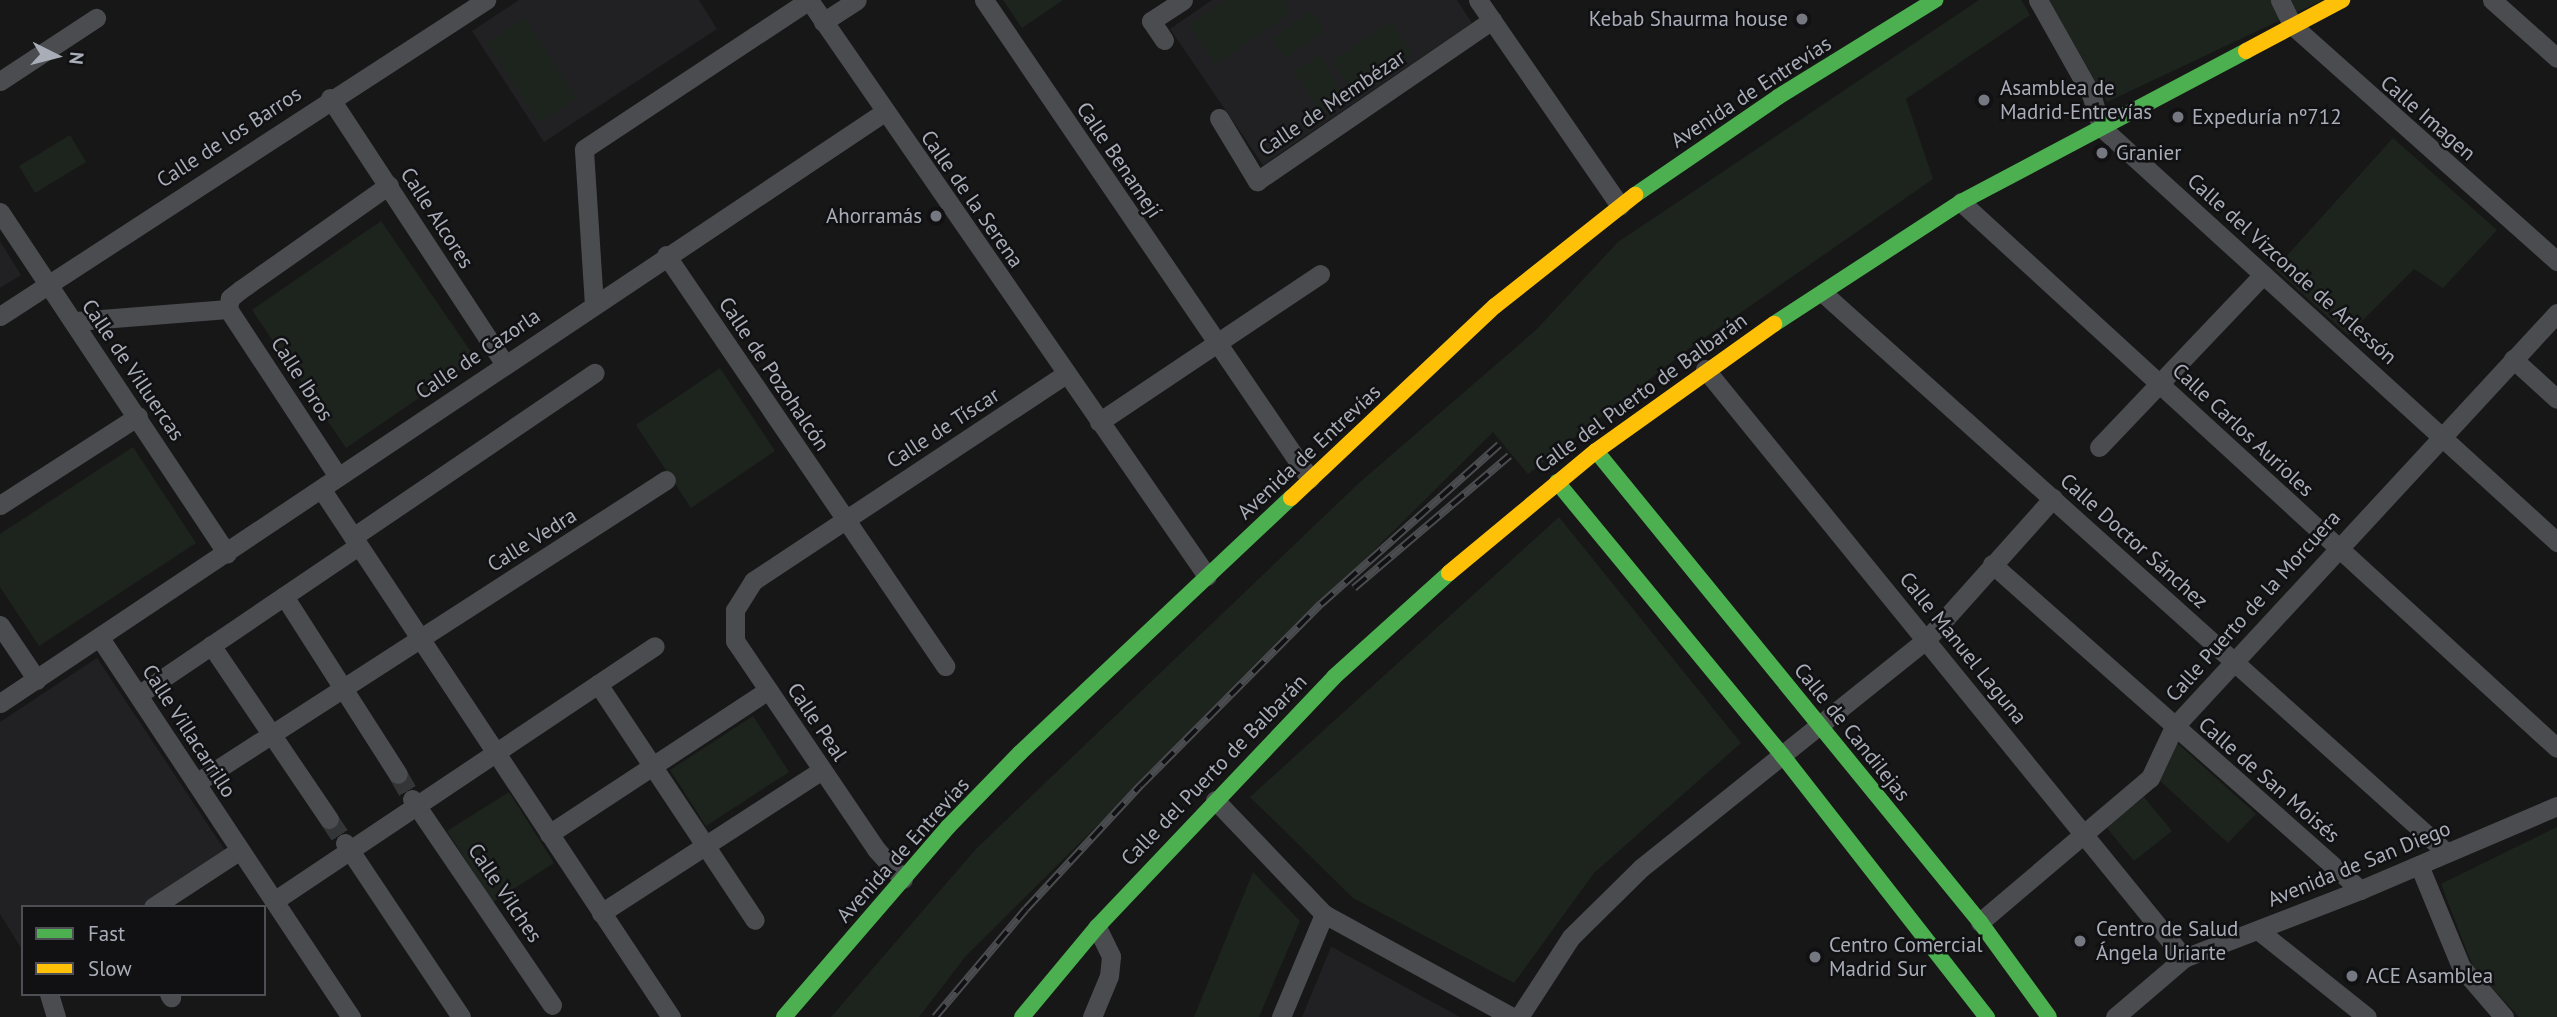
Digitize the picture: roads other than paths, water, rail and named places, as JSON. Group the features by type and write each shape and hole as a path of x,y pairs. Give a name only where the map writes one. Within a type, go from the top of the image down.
{"street":[{"name":"Calle de los Barros","path":"0,316 330,98 486,0"},
{"name":"Calle de la Serena","path":"809,0 1207,576"},
{"path":"594,305 584,149 809,0"},
{"path":"823,22 857,0"},
{"name":"Calle Benamejí","path":"984,0 1310,479"},
{"path":"1164,40 1152,21 1183,0"},
{"name":"Avenida de Entrevías","path":"784,1017 902,879 1020,754 1495,306 1620,206 1779,97 1935,0"},
{"path":"2038,0 2091,94 2101,127"},
{"name":"Calle Imagen","path":"2280,0 2292,25 2557,261"},
{"name":"Calle del Puerto de Balbarán","path":"1022,1017 1097,928 1334,677 1596,451 1705,369 1961,202 2342,0"},
{"path":"2492,0 2557,58"},
{"path":"1482,1 1492,20 1620,206"},
{"path":"0,81 96,18"},
{"name":"Calle de Membézar","path":"1219,118 1257,181 1492,20"},
{"name":"Calle Alcores","path":"330,98 505,364"},
{"name":"Calle de Cazorla","path":"0,703 227,554 322,490 337,475 884,112"},
{"name":"Calle del Vizconde de Arlessón","path":"2101,127 2557,542"},
{"path":"76,321 228,309 230,298 240,290 389,185"},
{"name":"Calle Carlos Aurioles","path":"1961,202 2557,748"},
{"name":"Calle de Villuercas","path":"0,212 45,286 76,321 227,554"},
{"name":"Calle de Pozohalcón","path":"666,255 845,519"},
{"path":"1099,422 1320,274"},
{"path":"2099,447 2263,275"},
{"name":"Calle Doctor Sánchez","path":"1823,292 2446,852"},
{"name":"Calle Ibros","path":"228,309 337,475"},
{"name":"Calle Puerto de la Morcuera","path":"1980,922 2150,778 2174,727 2441,434 2557,313"},
{"path":"2513,359 2557,399"},
{"name":"Calle Manuel Laguna","path":"1705,369 2184,958"},
{"path":"138,695 284,596 356,541 594,373"},
{"name":"Calle de Tíscar","path":"753,581 1066,374"},
{"path":"0,505 138,416"},
{"name":"Calle de Candilejas","path":"1596,451 1980,922 2049,1017"},
{"path":"1582,513 1578,493 1584,481 1596,475 1617,478"},
{"name":"Calle Vedra","path":"423,641 666,480"},
{"path":"1557,482 1782,755 1987,1017"},
{"path":"322,490 671,1017"},
{"path":"1519,1017 1580,928 1641,868 1782,755 1817,723 1927,639 2053,498"},
{"path":"845,519 945,666"},
{"name":"Calle de San Moisés","path":"1992,564 2360,890"},
{"name":"Calle Peal","path":"753,581 742,594 732,628 735,641 876,849 902,879"},
{"path":"284,596 340,688 398,774"},
{"path":"0,625 37,680"},
{"name":"Calle Villacarrillo","path":"100,638 351,1017"},
{"path":"196,783 273,735 340,688 423,641"},
{"path":"211,645 329,819"},
{"path":"274,901 347,847 497,755 655,646"},
{"path":"598,684 755,920"},
{"path":"548,834 768,690"},
{"path":"601,913 822,770"},
{"path":"1215,800 1324,914 1512,1017"},
{"name":"Calle Vilches","path":"415,803 552,1005"},
{"name":"Avenida de San Diego","path":"2125,1014 2184,958 2360,890 2557,806"},
{"path":"347,847 461,1017"},
{"path":"156,905 240,850"},
{"path":"2420,864 2461,967 2504,1017"},
{"path":"1281,1017 1324,914"},
{"path":"1092,1017 1109,976 1111,956 1097,928"},
{"path":"2258,930 2367,1017"},
{"path":"50,996 56,1017"}],"tunnel":[{"path":"398,774 412,798"},
{"path":"329,819 345,843"}],"railway":[{"path":"935,1017 1026,909 1140,786 1321,604 1499,445"},
{"path":"1354,588 1509,456"}],"place":[{"name":"Kebab Shaurma house","path":"1802,19"},
{"name":"Asamblea de Madrid-Entrevías","path":"1984,100"},
{"name":"Expeduría nº712","path":"2178,117"},
{"name":"Granier","path":"2102,153"},
{"name":"Ahorramás","path":"936,216"},
{"name":"Centro de Salud Ángela Uriarte","path":"2080,941"},
{"name":"Centro Comercial Madrid Sur","path":"1815,957"},
{"name":"ACE Asamblea","path":"2352,976"}]}
